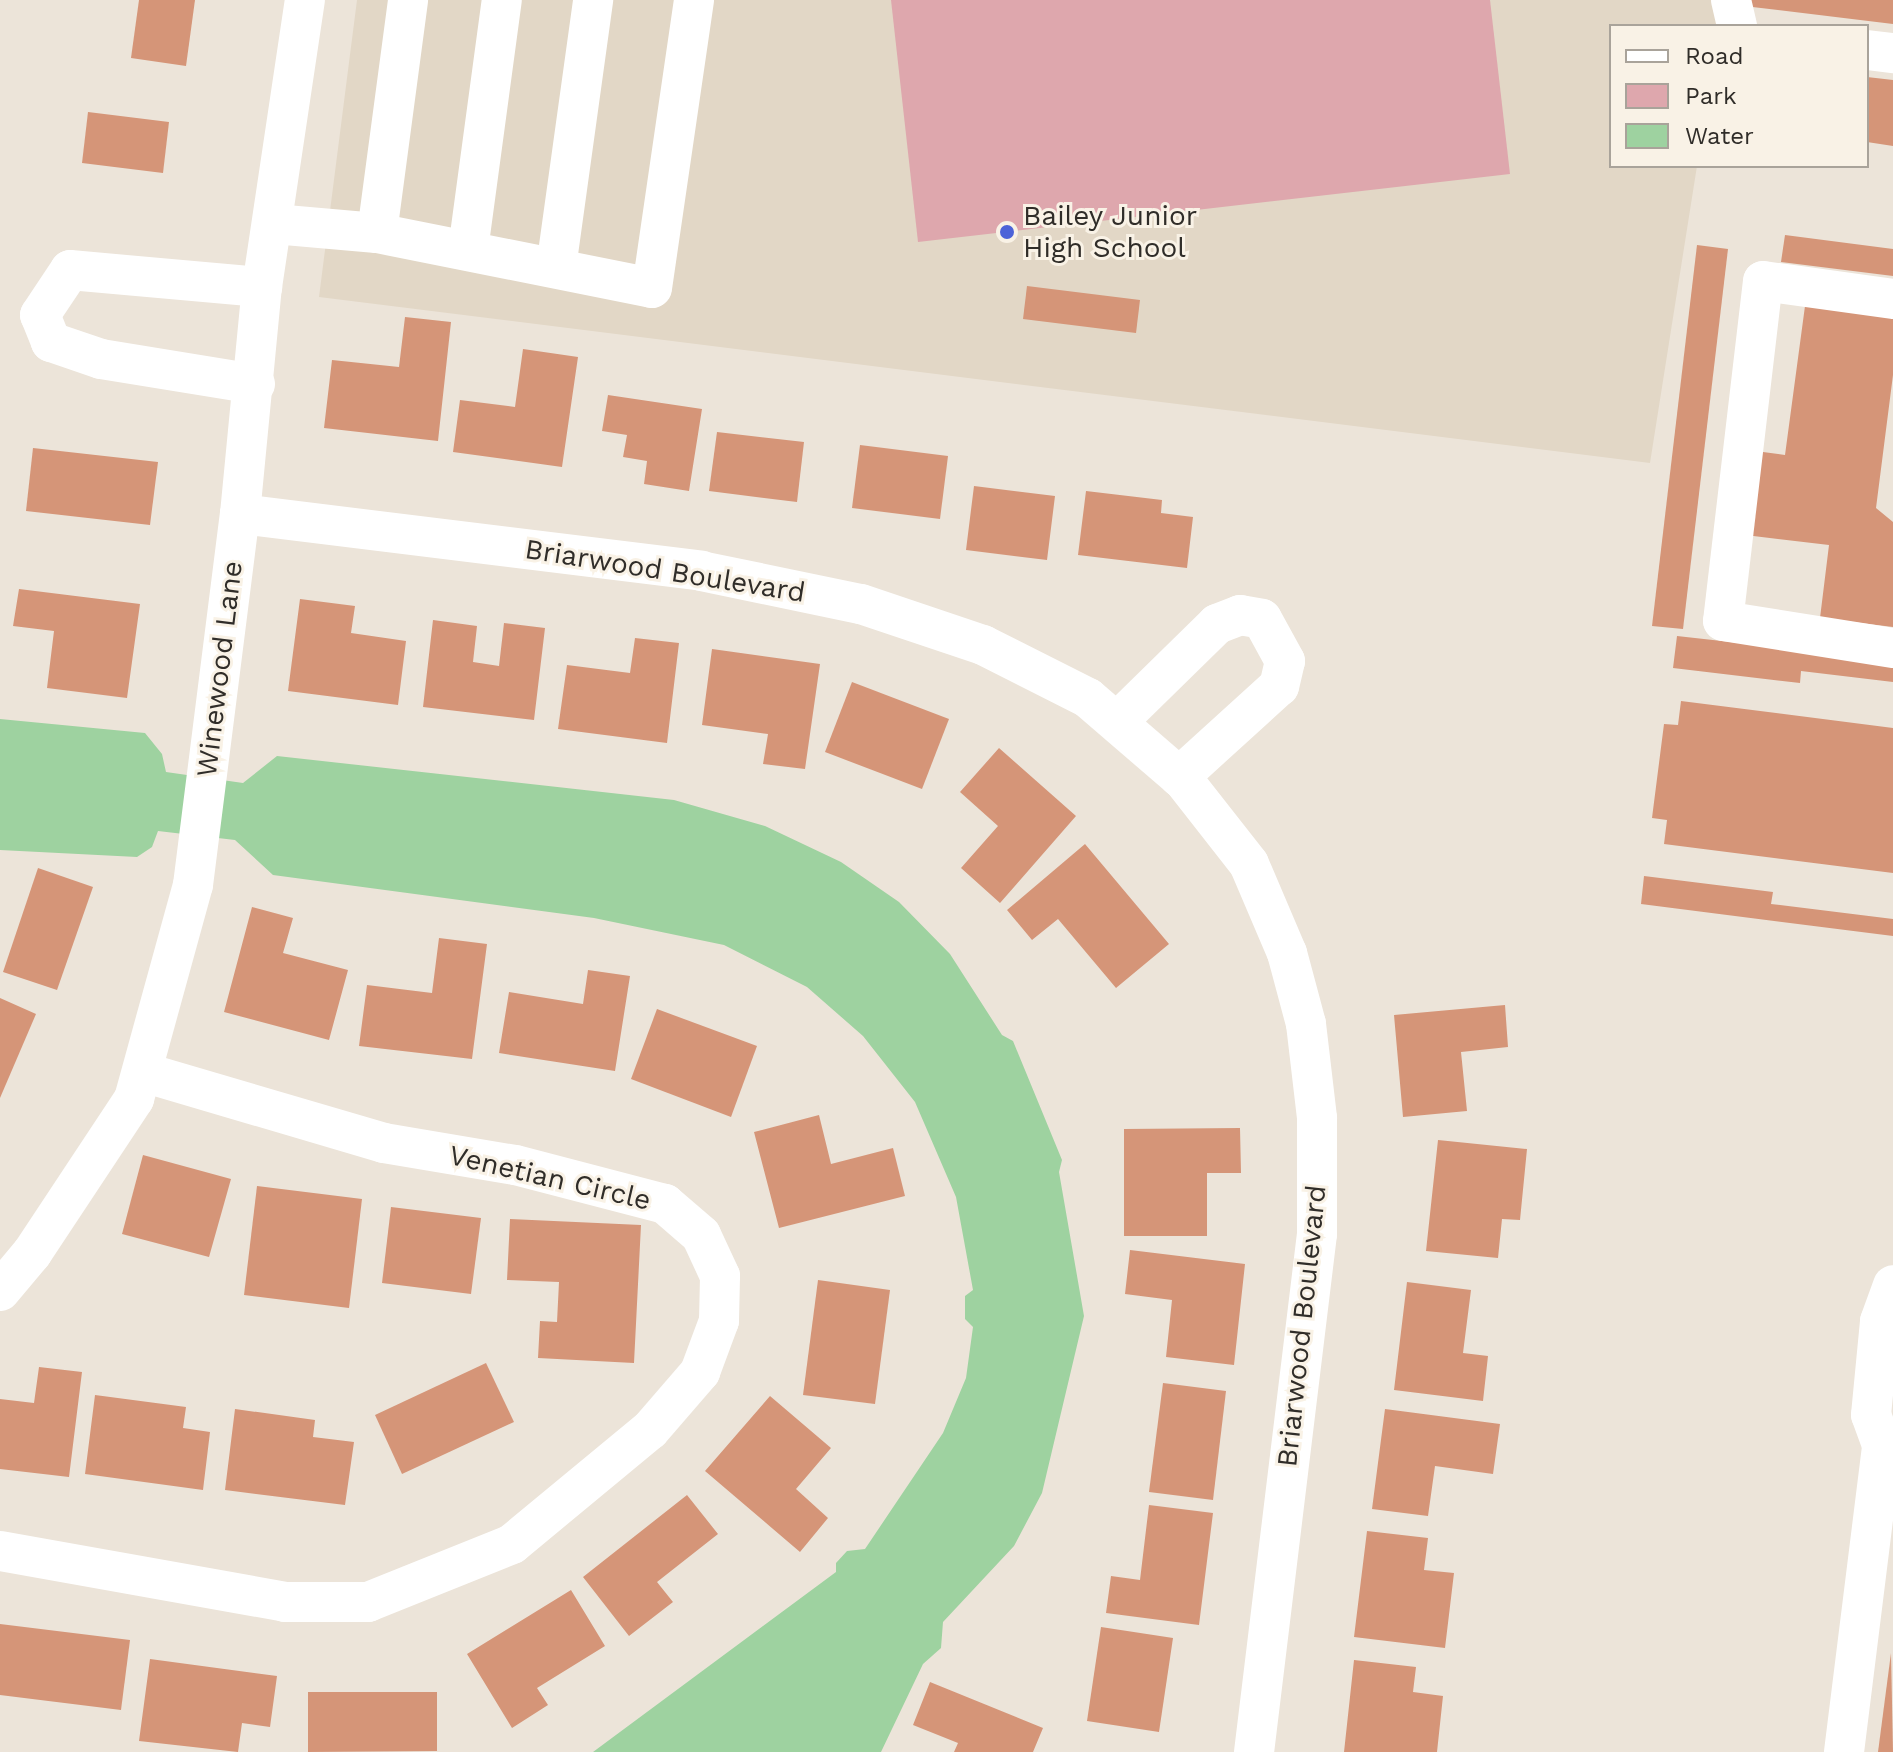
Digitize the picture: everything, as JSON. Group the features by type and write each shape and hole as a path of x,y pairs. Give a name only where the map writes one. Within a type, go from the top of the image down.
{"street":[{"name":"Winewood Lane","path":"0,1291 32,1253 134,1099 193,885 255,384 262,287 274,224 305,0"},
{"path":"377,233 408,0"},
{"path":"468,250 502,0"},
{"path":"556,268 593,0"},
{"path":"274,224 377,233 652,288 694,0"},
{"path":"1731,0 1737,24"},
{"path":"1869,50 1893,53"},
{"path":"255,384 101,359 51,342 40,315 70,270 262,287"},
{"path":"1893,299 1763,281 1723,621 1893,648"},
{"name":"Briarwood Boulevard","path":"240,514 701,571 861,604 983,645 1088,698 1179,777 1249,864 1287,953 1306,1024 1317,1118 1317,1234 1254,1752"},
{"path":"1117,722 1217,624 1240,615 1262,619 1285,661 1279,686 1179,777"},
{"name":"Venetian Circle","path":"0,1551 285,1602 368,1602 512,1544 650,1430 700,1372 719,1321 720,1276 701,1235 665,1204 515,1165 384,1143 142,1072"},
{"path":"1844,1752 1888,1446 1871,1415 1880,1321 1893,1285"}],"shaded area":[{"name":"Bailey Junior High School","path":"357,0 1723,0 1719,24 1609,24 1609,168 1697,168 1650,463 319,297"}],"green space":[{"path":"891,0 1490,0 1510,174 918,242"}],"water":[{"path":"0,719 145,733 162,754 166,772 243,783 277,756 674,800 765,826 841,862 899,902 950,954 1002,1035 1013,1041 1062,1160 1059,1172 1084,1316 1042,1493 1014,1546 943,1622 941,1648 923,1664 881,1752 593,1752 836,1572 836,1563 847,1551 865,1549 943,1433 966,1378 973,1327 965,1319 965,1296 973,1290 956,1197 915,1102 863,1036 807,987 724,945 594,918 273,875 235,840 158,831 152,847 137,857 0,850"}],"building":[{"path":"139,0 195,0 186,66 131,58"},
{"path":"1745,0 1893,0 1893,24 1744,6"},
{"path":"1869,77 1893,80 1893,146 1869,142"},
{"path":"88,112 169,122 163,173 82,163"},
{"path":"1785,235 1893,249 1893,276 1781,262"},
{"path":"1697,245 1728,249 1683,629 1652,626"},
{"path":"1027,286 1140,300 1136,333 1023,319"},
{"path":"1805,306 1893,317 1893,375 1876,508 1893,522 1893,627 1820,618 1829,545 1737,534 1748,450 1785,455"},
{"path":"405,317 451,322 438,441 324,428 332,360 399,367"},
{"path":"523,349 578,357 562,467 453,452 460,400 515,407"},
{"path":"608,395 702,409 689,491 644,484 647,461 623,457 627,435 602,431"},
{"path":"717,432 804,442 797,502 709,491"},
{"path":"860,445 948,456 940,519 852,508"},
{"path":"33,448 158,462 150,525 26,511"},
{"path":"974,486 1055,496 1047,560 966,550"},
{"path":"1086,491 1162,500 1161,513 1193,517 1187,568 1078,555"},
{"path":"19,589 140,604 127,698 47,688 54,631 13,626"},
{"path":"300,599 355,606 351,633 406,641 398,705 288,691"},
{"path":"433,620 477,626 473,662 499,666 504,623 545,628 534,720 423,707"},
{"path":"1677,636 1893,660 1893,682 1801,671 1800,683 1673,668"},
{"path":"635,638 679,643 667,743 558,729 567,665 630,673"},
{"path":"712,649 820,664 805,769 763,764 768,734 702,725"},
{"path":"852,682 949,719 922,789 825,752"},
{"path":"1681,701 1893,728 1893,873 1664,844 1667,820 1652,818 1664,724 1678,725"},
{"path":"999,748 1076,816 1000,903 961,868 998,826 960,792"},
{"path":"1085,844 1169,944 1116,988 1058,919 1032,940 1007,910"},
{"path":"38,868 93,887 57,990 3,972"},
{"path":"1644,876 1773,892 1771,904 1893,919 1893,936 1641,904"},
{"path":"252,907 293,918 283,953 348,970 329,1040 224,1012"},
{"path":"439,938 487,944 472,1059 359,1046 367,985 432,993"},
{"path":"588,970 630,976 615,1071 499,1053 509,992 583,1004"},
{"path":"0,998 36,1014 0,1098"},
{"path":"1505,1005 1508,1047 1461,1052 1467,1111 1403,1117 1394,1015"},
{"path":"657,1009 757,1046 731,1117 631,1079"},
{"path":"819,1115 831,1164 893,1148 905,1196 779,1228 754,1132"},
{"path":"1240,1128 1241,1173 1207,1173 1207,1236 1124,1236 1124,1129"},
{"path":"1438,1140 1527,1149 1520,1220 1502,1219 1498,1258 1426,1251"},
{"path":"143,1155 231,1179 209,1257 122,1234"},
{"path":"257,1186 362,1199 349,1308 244,1295"},
{"path":"391,1207 481,1218 471,1294 382,1283"},
{"path":"510,1219 641,1225 634,1363 538,1358 540,1321 557,1322 559,1282 507,1280"},
{"path":"1130,1250 1245,1264 1234,1365 1166,1357 1172,1300 1125,1294"},
{"path":"818,1280 890,1290 875,1404 803,1395"},
{"path":"1407,1282 1471,1290 1463,1353 1488,1356 1483,1401 1394,1390"},
{"path":"486,1363 514,1422 402,1474 375,1415"},
{"path":"39,1367 82,1372 69,1477 0,1469 0,1399 34,1403"},
{"path":"1163,1383 1226,1391 1213,1500 1149,1492"},
{"path":"95,1395 186,1407 183,1428 210,1432 203,1490 85,1474"},
{"path":"770,1396 831,1448 796,1489 828,1518 800,1552 705,1471"},
{"path":"235,1409 315,1420 313,1437 354,1442 345,1505 225,1490"},
{"path":"1385,1409 1500,1424 1493,1474 1435,1466 1428,1516 1372,1509"},
{"path":"687,1495 718,1534 657,1582 673,1602 629,1636 583,1577"},
{"path":"1149,1505 1213,1513 1199,1625 1106,1613 1111,1576 1140,1580"},
{"path":"1367,1531 1428,1538 1424,1570 1454,1573 1445,1648 1354,1637"},
{"path":"571,1590 605,1646 537,1688 548,1705 512,1728 467,1654"},
{"path":"0,1624 130,1640 121,1710 0,1695"},
{"path":"1101,1627 1173,1638 1159,1732 1087,1721"},
{"path":"1891,1653 1893,1752 1878,1752"},
{"path":"150,1659 277,1676 270,1727 242,1723 238,1752 139,1741"},
{"path":"1354,1660 1416,1667 1413,1692 1443,1696 1437,1752 1344,1752"},
{"path":"930,1682 1043,1728 1033,1752 954,1752 958,1743 913,1725"},
{"path":"308,1692 437,1692 437,1751 308,1752"}],"place":[{"name":"Bailey Junior High School","path":"1007,232"}]}
